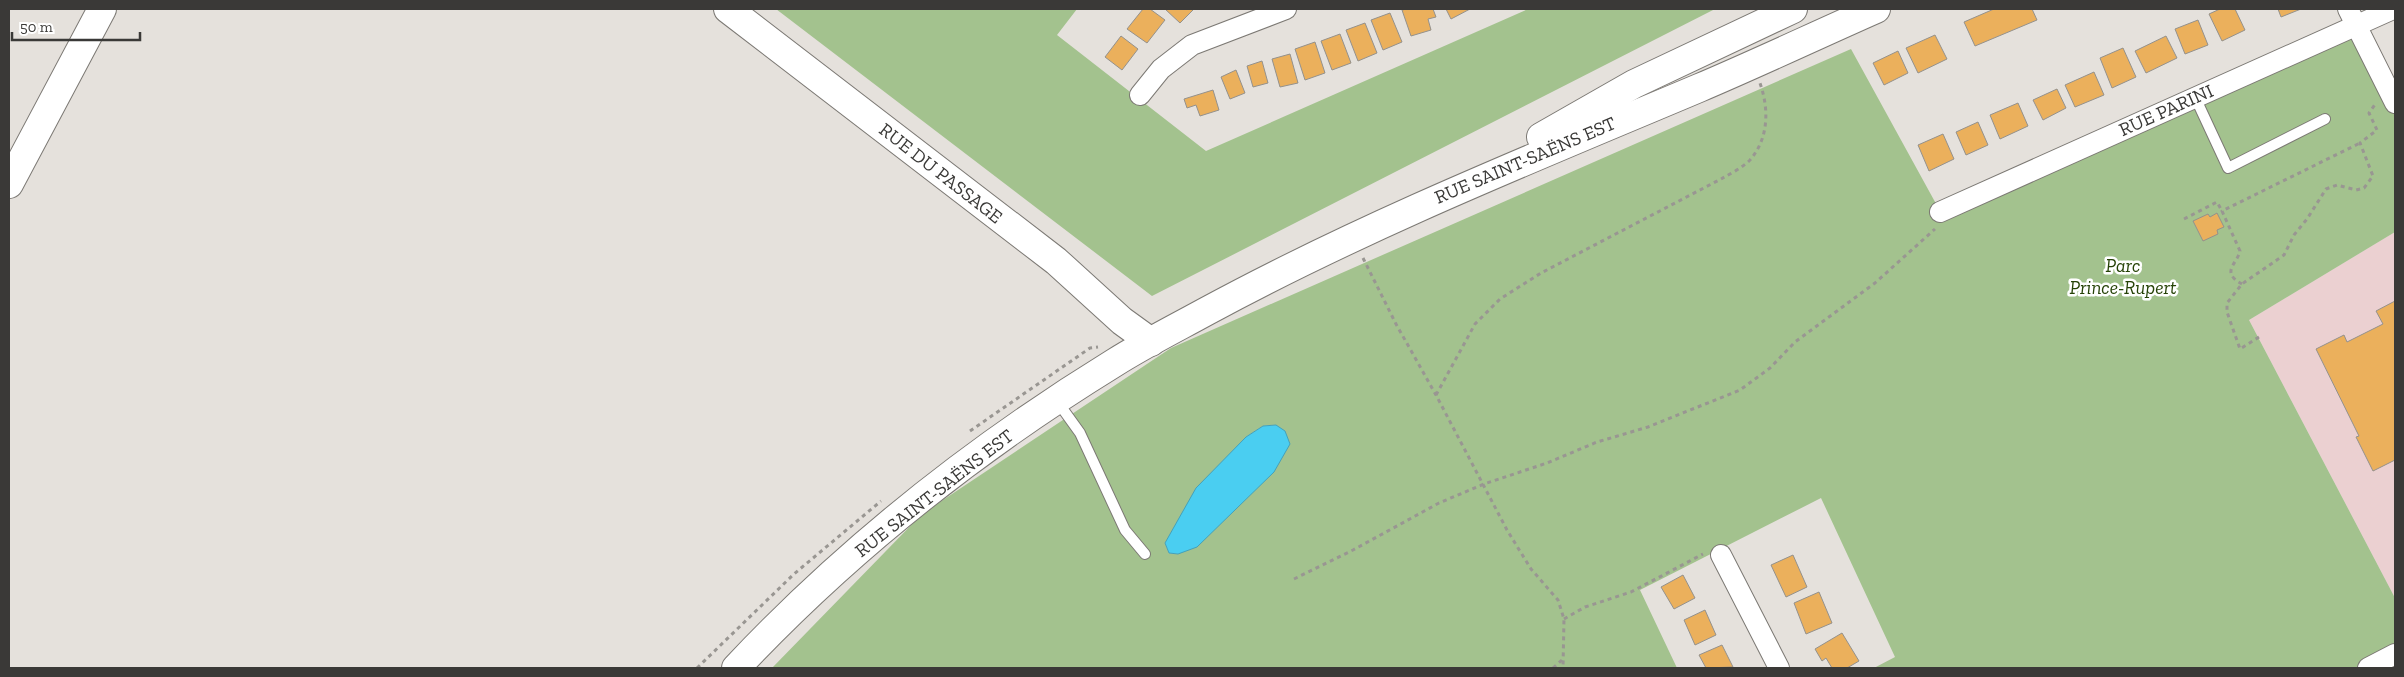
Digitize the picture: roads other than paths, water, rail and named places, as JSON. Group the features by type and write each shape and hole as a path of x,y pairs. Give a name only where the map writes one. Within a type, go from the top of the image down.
{"main road":[{"path":"9,184 102,9"},
{"name":"RUE DU PASSAGE","path":"728,9 1056,261 1122,321 1151,342"},
{"name":"RUE SAINT-SAËNS EST","path":"1422,205 1634,84 1793,9"},
{"name":"RUE SAINT-SAËNS EST","path":"736,668 817,588 871,539 965,464 1057,400 1151,342 1248,289 1352,237 1422,205 1753,64 1841,16 1876,9"}],"street":[{"name":"RUE PARINI","path":"1940,212 2195,97 2352,17 2393,9"},
{"path":"1140,96 1161,69 1192,46 1275,11"},
{"path":"2352,17 2394,100"},
{"path":"1721,555 1779,668"},
{"path":"2368,668 2395,654"}],"lane":[{"path":"2195,97 2228,168 2325,119"},
{"path":"1057,400 1080,433 1125,530 1145,554"}],"water":[{"path":"1276,425 1285,431 1290,444 1274,472 1197,547 1178,554 1169,553 1165,543 1196,488 1246,437 1263,426"}],"park label":[{"name":"Parc Prince-Rupert","path":"2123,276"}]}
